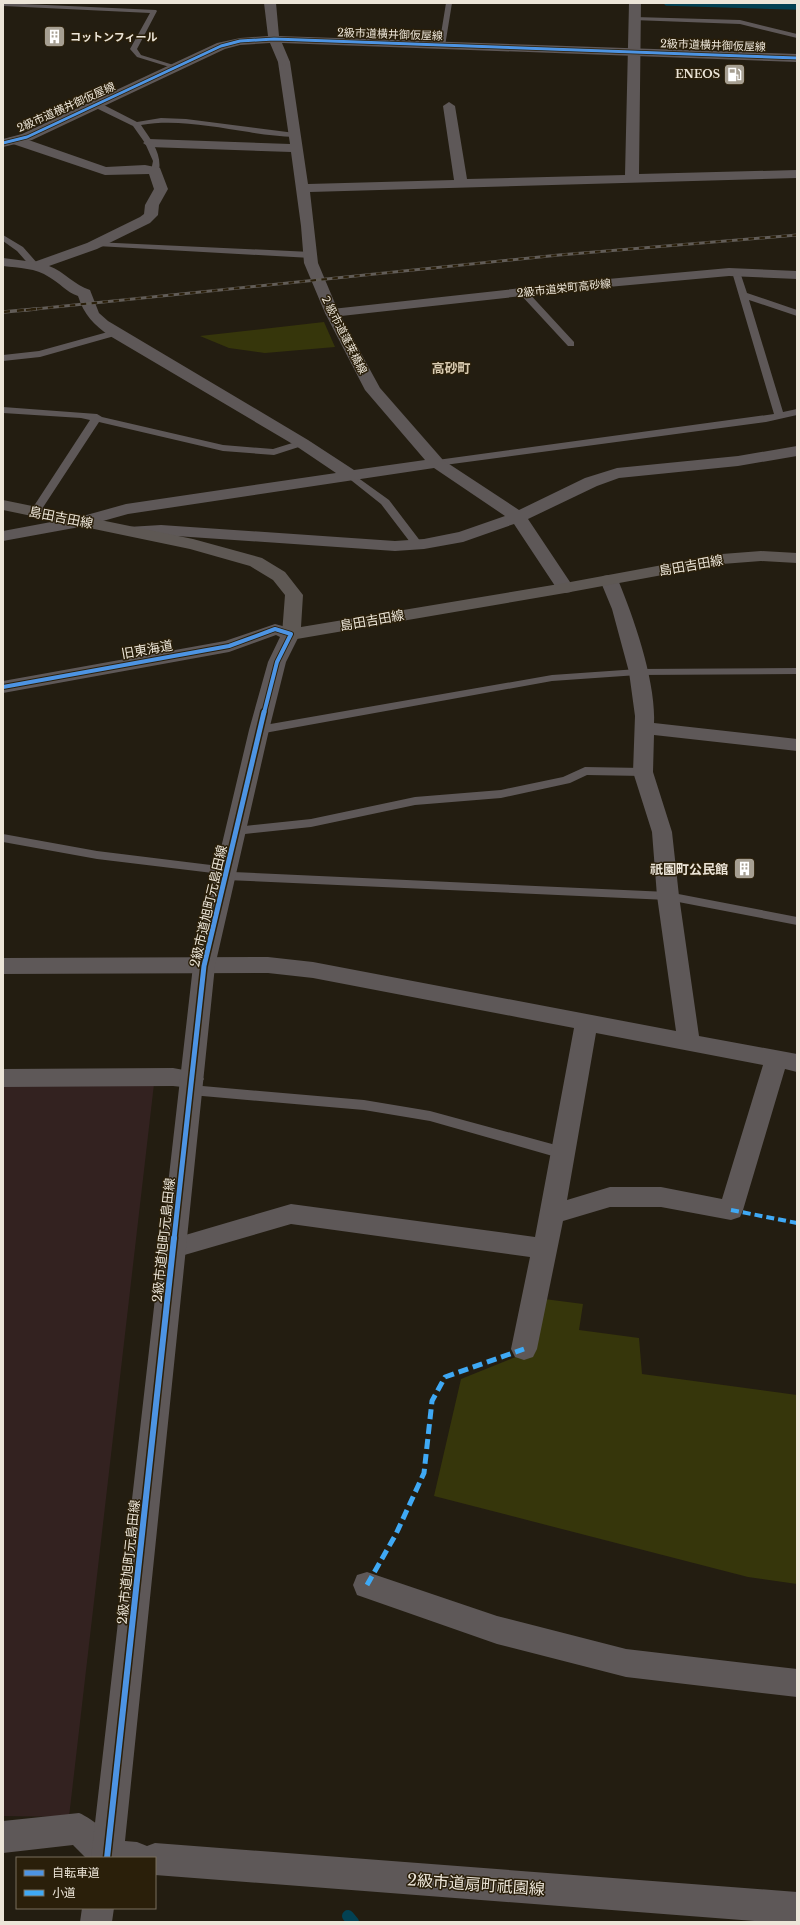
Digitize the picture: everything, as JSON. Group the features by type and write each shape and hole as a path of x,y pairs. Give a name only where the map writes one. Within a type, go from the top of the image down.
{"main road":[{"name":"島田吉田線","path":"3,505 193,544 256,562 279,576 294,595 291,634 565,588 722,559 761,556 797,558"}],"street":[{"name":"２級市道蓬莱橋線","path":"270,3 274,39 284,62 296,142 311,263 332,313 373,390 437,463 518,517 565,588"},
{"path":"632,179 635,3"},
{"name":"2級市道横井御仮屋線","path":"9,141 27,137 232,42 274,39 797,58"},
{"path":"449,106 461,184"},
{"path":"9,141 105,171 145,169 155,171 161,189 152,205 151,215 145,220 97,244 35,266"},
{"path":"149,143 296,142"},
{"path":"302,188 797,174"},
{"path":"3,262 35,266 54,273 73,290 86,294 90,312 98,321 115,333 302,443 350,475"},
{"name":"2級市道栄町高砂線","path":"332,313 522,292 736,272 797,275"},
{"path":"134,531 161,530 395,546 417,544 463,537 518,517 591,482 617,473 738,461 797,451"},
{"path":"3,536 84,521 126,509 437,463"},
{"path":"609,580 621,609 638,672 645,716 643,772 662,832 668,896 689,1043"},
{"name":"旧東海道","path":"3,687 229,646 275,629 291,634"},
{"name":"2級市道旭町元島田線","path":"117,1857 174,1248 204,966 259,730 277,662 291,634"},
{"path":"645,728 797,745"},
{"path":"3,966 268,965 313,970 787,1061 731,1210 661,1197 610,1197 552,1214"},
{"path":"524,1349 552,1214 586,1023"},
{"path":"3,1078 173,1077 192,1084"},
{"path":"174,1248 291,1214 545,1249"},
{"path":"367,1585 497,1630 626,1663 797,1683"},
{"path":"3,1836 79,1829 117,1857"},
{"name":"2級市道扇町祇園線","path":"156,1859 797,1908"},
{"path":"96,1922 98,1909"}],"lane":[{"path":"442,46 449,3"},
{"path":"3,4 154,12 133,49 139,56 176,67"},
{"path":"635,19 750,23 797,36"},
{"path":"96,105 136,124 149,143 157,161 155,171"},
{"path":"136,124 160,120 182,120 214,123 271,133 296,142"},
{"path":"3,237 20,249 35,266"},
{"path":"97,244 172,250 198,249 311,255"},
{"path":"736,272 779,416"},
{"path":"522,292 571,344"},
{"path":"743,295 797,313"},
{"path":"3,358 40,354 115,333"},
{"path":"3,410 81,415 223,448 274,452 302,443"},
{"path":"437,463 614,440 779,416 797,412"},
{"path":"35,512 97,418"},
{"path":"350,475 385,502 417,544"},
{"path":"259,730 552,678 638,672 797,671"},
{"path":"236,831 311,823 415,801 501,794 566,780 585,771 643,772"},
{"path":"3,838 97,855 226,873 668,896 797,921"},
{"path":"192,1084 364,1105 430,1116 563,1153"}],"shaded area":[{"path":"324,322 335,347 265,353 229,348 200,336"},
{"path":"154,1084 69,1817 3,1816 3,1086"},
{"path":"529,1297 583,1304 579,1330 639,1338 642,1374 797,1395 797,1584 748,1577 434,1496 461,1379 523,1354"}],"waterway":[{"path":"667,3 797,7"},
{"path":"348,1916 353,1922"}],"railway":[{"path":"33,309 559,255 797,235"},
{"path":"3,312 33,309"},
{"path":"26,310 33,309"}],"marked path":[{"path":"731,1210 797,1223"},
{"path":"367,1585 396,1534 424,1473 432,1401 445,1377 524,1349"}],"cycle path":[{"path":"3,143 27,137 221,46 247,41 274,39 797,58"},
{"path":"3,687 229,646 275,629 291,634 277,662 259,730 204,966 107,1857"}],"place":[{"name":"コットンフィール","path":"54,37"},
{"name":"ENEOS","path":"735,74"},
{"name":"祇園町公民館","path":"744,869"}],"district":[{"name":"高砂町","path":"451,368"}]}
